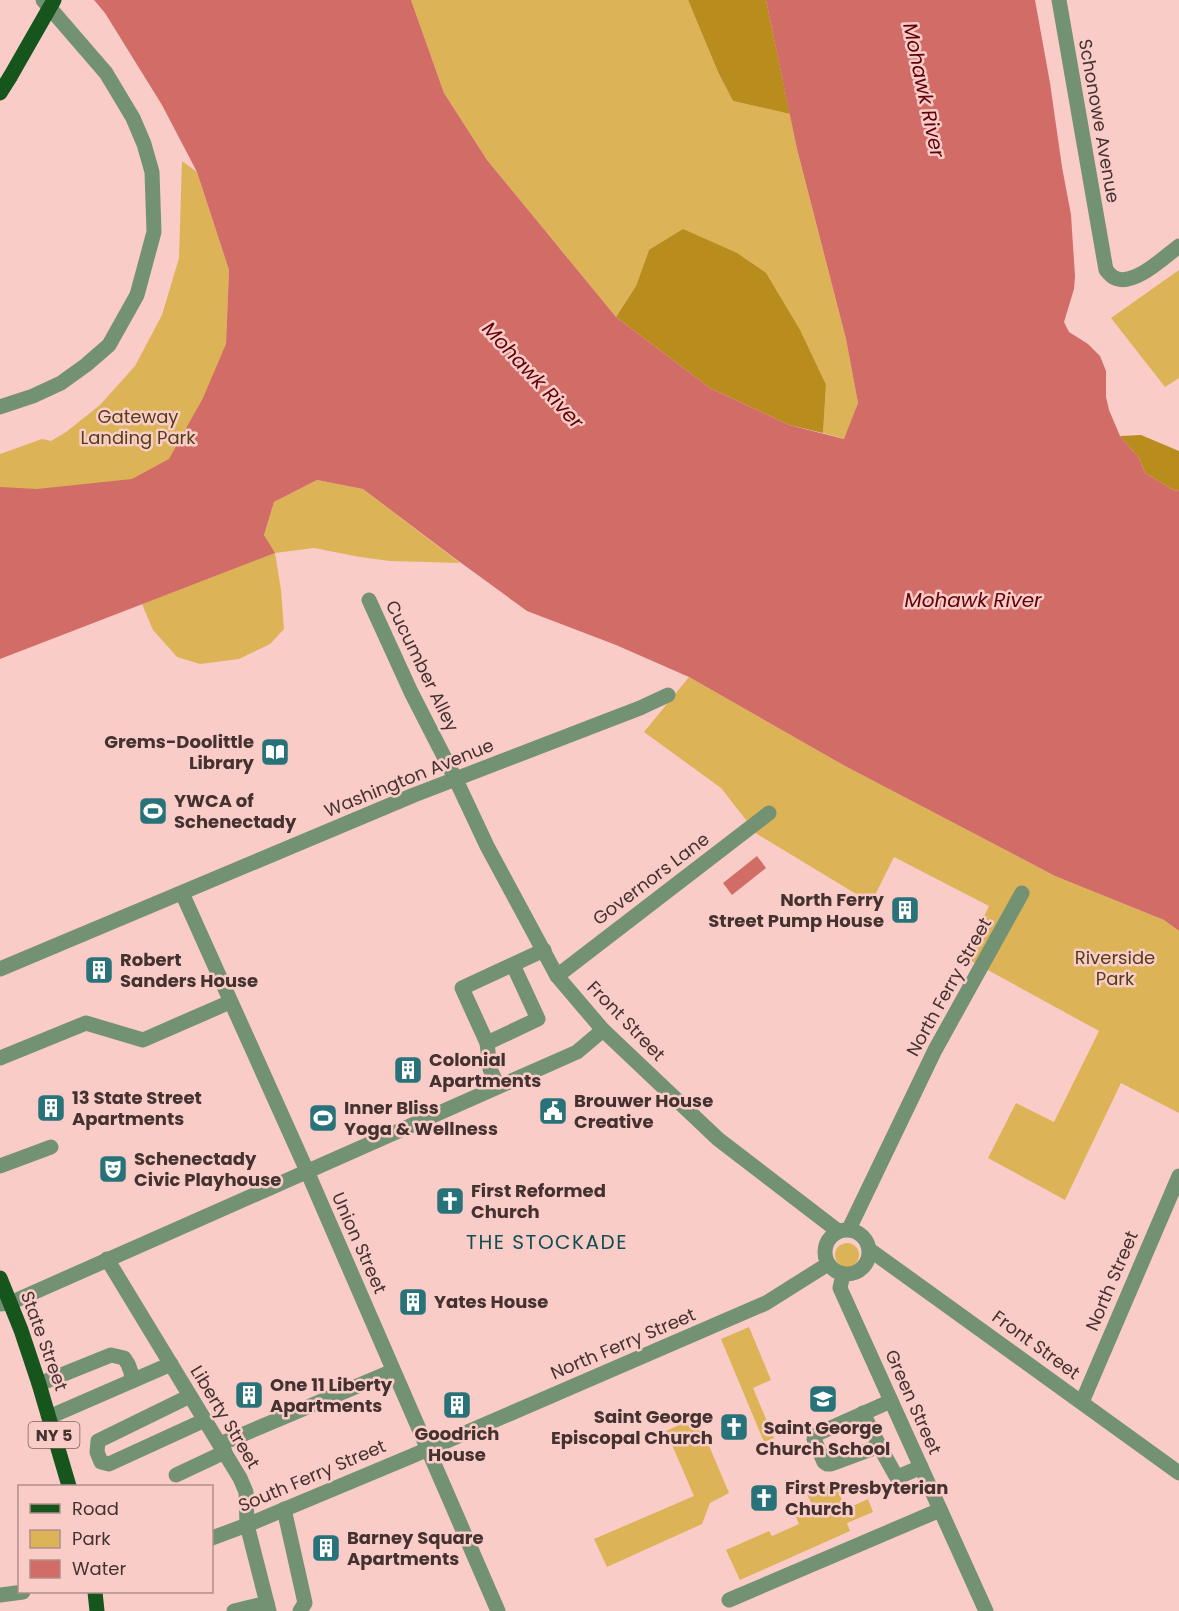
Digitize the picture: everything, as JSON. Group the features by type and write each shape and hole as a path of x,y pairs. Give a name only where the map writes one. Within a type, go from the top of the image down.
{"main road":[{"path":"0,93 54,0"},
{"name":"State Street","path":"0,1278 5,1303 21,1330 39,1384 69,1485"},
{"path":"95,1593 97,1611"}],"street":[{"path":"0,407 33,396 61,383 108,345 137,295 154,232 152,172 133,118 106,73 44,0"},
{"name":"Schonowe Avenue","path":"1059,0 1106,270 1113,278 1124,280 1140,275 1179,246"},
{"name":"Cucumber Alley","path":"369,600 407,683 456,780"},
{"name":"Washington Avenue","path":"0,969 414,795 640,708 668,695"},
{"name":"Front Street","path":"456,780 487,846 557,976 603,1030 718,1139 844,1230 857,1231 868,1242 870,1250 1179,1473"},
{"name":"Governors Lane","path":"557,976 768,813"},
{"name":"Union Street","path":"182,893 498,1611"},
{"name":"North Ferry Street","path":"844,1230 935,1050 1022,893"},
{"path":"498,1086 490,1069 488,1043 462,988 544,950"},
{"path":"488,1043 538,1019 513,964"},
{"path":"0,1058 86,1023 143,1040 231,1002"},
{"path":"5,1303 577,1052 603,1030"},
{"path":"0,1166 51,1147"},
{"name":"North Street","path":"1082,1402 1179,1176"},
{"path":"844,1230 831,1235 827,1242 825,1257 832,1269 843,1274 856,1273 862,1269 870,1250"},
{"name":"Liberty Street","path":"107,1259 240,1478 246,1492 248,1525 268,1607"},
{"name":"North Ferry Street","path":"427,1449 766,1303 828,1264"},
{"name":"Green Street","path":"843,1274 840,1288 986,1611"},
{"path":"39,1384 111,1355 124,1359 131,1372 132,1381"},
{"path":"49,1417 171,1364"},
{"path":"176,1475 222,1448 393,1371"},
{"path":"190,1396 98,1441 97,1452 101,1462 109,1464 205,1420"},
{"path":"880,1447 831,1464 824,1462 813,1439 817,1434 891,1401"},
{"path":"863,1413 896,1476 921,1467"},
{"name":"South Ferry Street","path":"213,1538 427,1449"},
{"path":"284,1509 305,1603 300,1611"},
{"path":"729,1600 940,1510"},
{"path":"0,1594 18,1592"},
{"path":"234,1611 268,1607"}],"green space":[{"path":"411,0 688,0 718,72 733,101 790,114 846,339 858,403 845,439 823,433 826,385 649,250 636,286 616,317 487,160 444,93"},
{"name":"Gateway Landing Park","path":"182,161 197,172 229,270 226,344 246,459 0,523 0,454 42,439 51,441 100,405 135,366 162,315 179,258"},
{"path":"1179,270 1179,378 1165,387 1111,318"},
{"path":"317,480 363,489 460,563 390,561 314,548 275,553 284,629 270,644 239,659 200,664 177,657 153,630 142,604 274,553 264,535 274,502"},
{"name":"Riverside Park","path":"689,677 845,766 1055,876 1164,920 1179,931 1179,1113 1121,1083 1065,1200 988,1158 1016,1103 1054,1122 1099,1031 964,957 989,906 894,857 871,903 757,834 721,788 644,732"},
{"path":"847,1243 856,1246 859,1255 856,1264 847,1267 838,1264 835,1255 838,1246"},
{"path":"749,1327 771,1380 753,1388 774,1438 764,1442 721,1339"},
{"path":"697,1417 729,1493 710,1503 702,1524 607,1567 594,1539 694,1496 666,1431"},
{"path":"834,1482 846,1509 868,1499 873,1512 847,1523 850,1531 740,1580 726,1550 769,1531 772,1536 799,1524 796,1517 814,1509 807,1494"}],"shaded area":[{"path":"688,0 766,0 790,114 733,101 718,72"},
{"path":"683,229 737,253 766,273 800,330 826,385 823,433 789,425 710,388 616,317 636,286 649,250"},
{"path":"1141,435 1179,451 1179,491 1173,490 1145,473 1139,458 1120,436"}],"water":[{"name":"Mohawk River","path":"94,0 411,0 444,93 487,160 616,317 710,388 789,425 844,439 858,403 846,339 797,149 766,0 1035,0 1071,215 1075,276 1074,289 1064,322 1069,332 1088,344 1100,356 1106,371 1106,397 1109,410 1120,436 1139,458 1145,473 1173,490 1179,491 1179,931 1164,920 1055,876 845,766 689,677 616,645 527,611 363,489 317,480 274,502 264,535 275,553 0,659 0,487 37,489 132,479 169,459 203,398 226,344 229,270 197,172 162,105 105,13"},
{"path":"757,856 766,868 732,895 723,883"}],"place":[{"name":"Grems-Doolittle Library","path":"275,752"},
{"name":"YWCA of Schenectady","path":"153,811"},
{"name":"North Ferry Street Pump House","path":"905,910"},
{"name":"Robert Sanders House","path":"99,970"},
{"name":"Colonial Apartments","path":"408,1070"},
{"name":"13 State Street Apartments","path":"51,1108"},
{"name":"Brouwer House Creative","path":"553,1111"},
{"name":"Inner Bliss Yoga & Wellness","path":"323,1118"},
{"name":"Schenectady Civic Playhouse","path":"113,1169"},
{"name":"First Reformed Church","path":"450,1201"},
{"name":"Yates House","path":"413,1302"},
{"name":"One 11 Liberty Apartments","path":"249,1395"},
{"name":"Saint George Church School","path":"823,1399"},
{"name":"Goodrich House","path":"457,1405"},
{"name":"Saint George Episcopal Church","path":"734,1427"},
{"name":"First Presbyterian Church","path":"764,1498"},
{"name":"Barney Square Apartments","path":"326,1548"}],"district":[{"name":"THE STOCKADE","path":"547,1242"}]}
